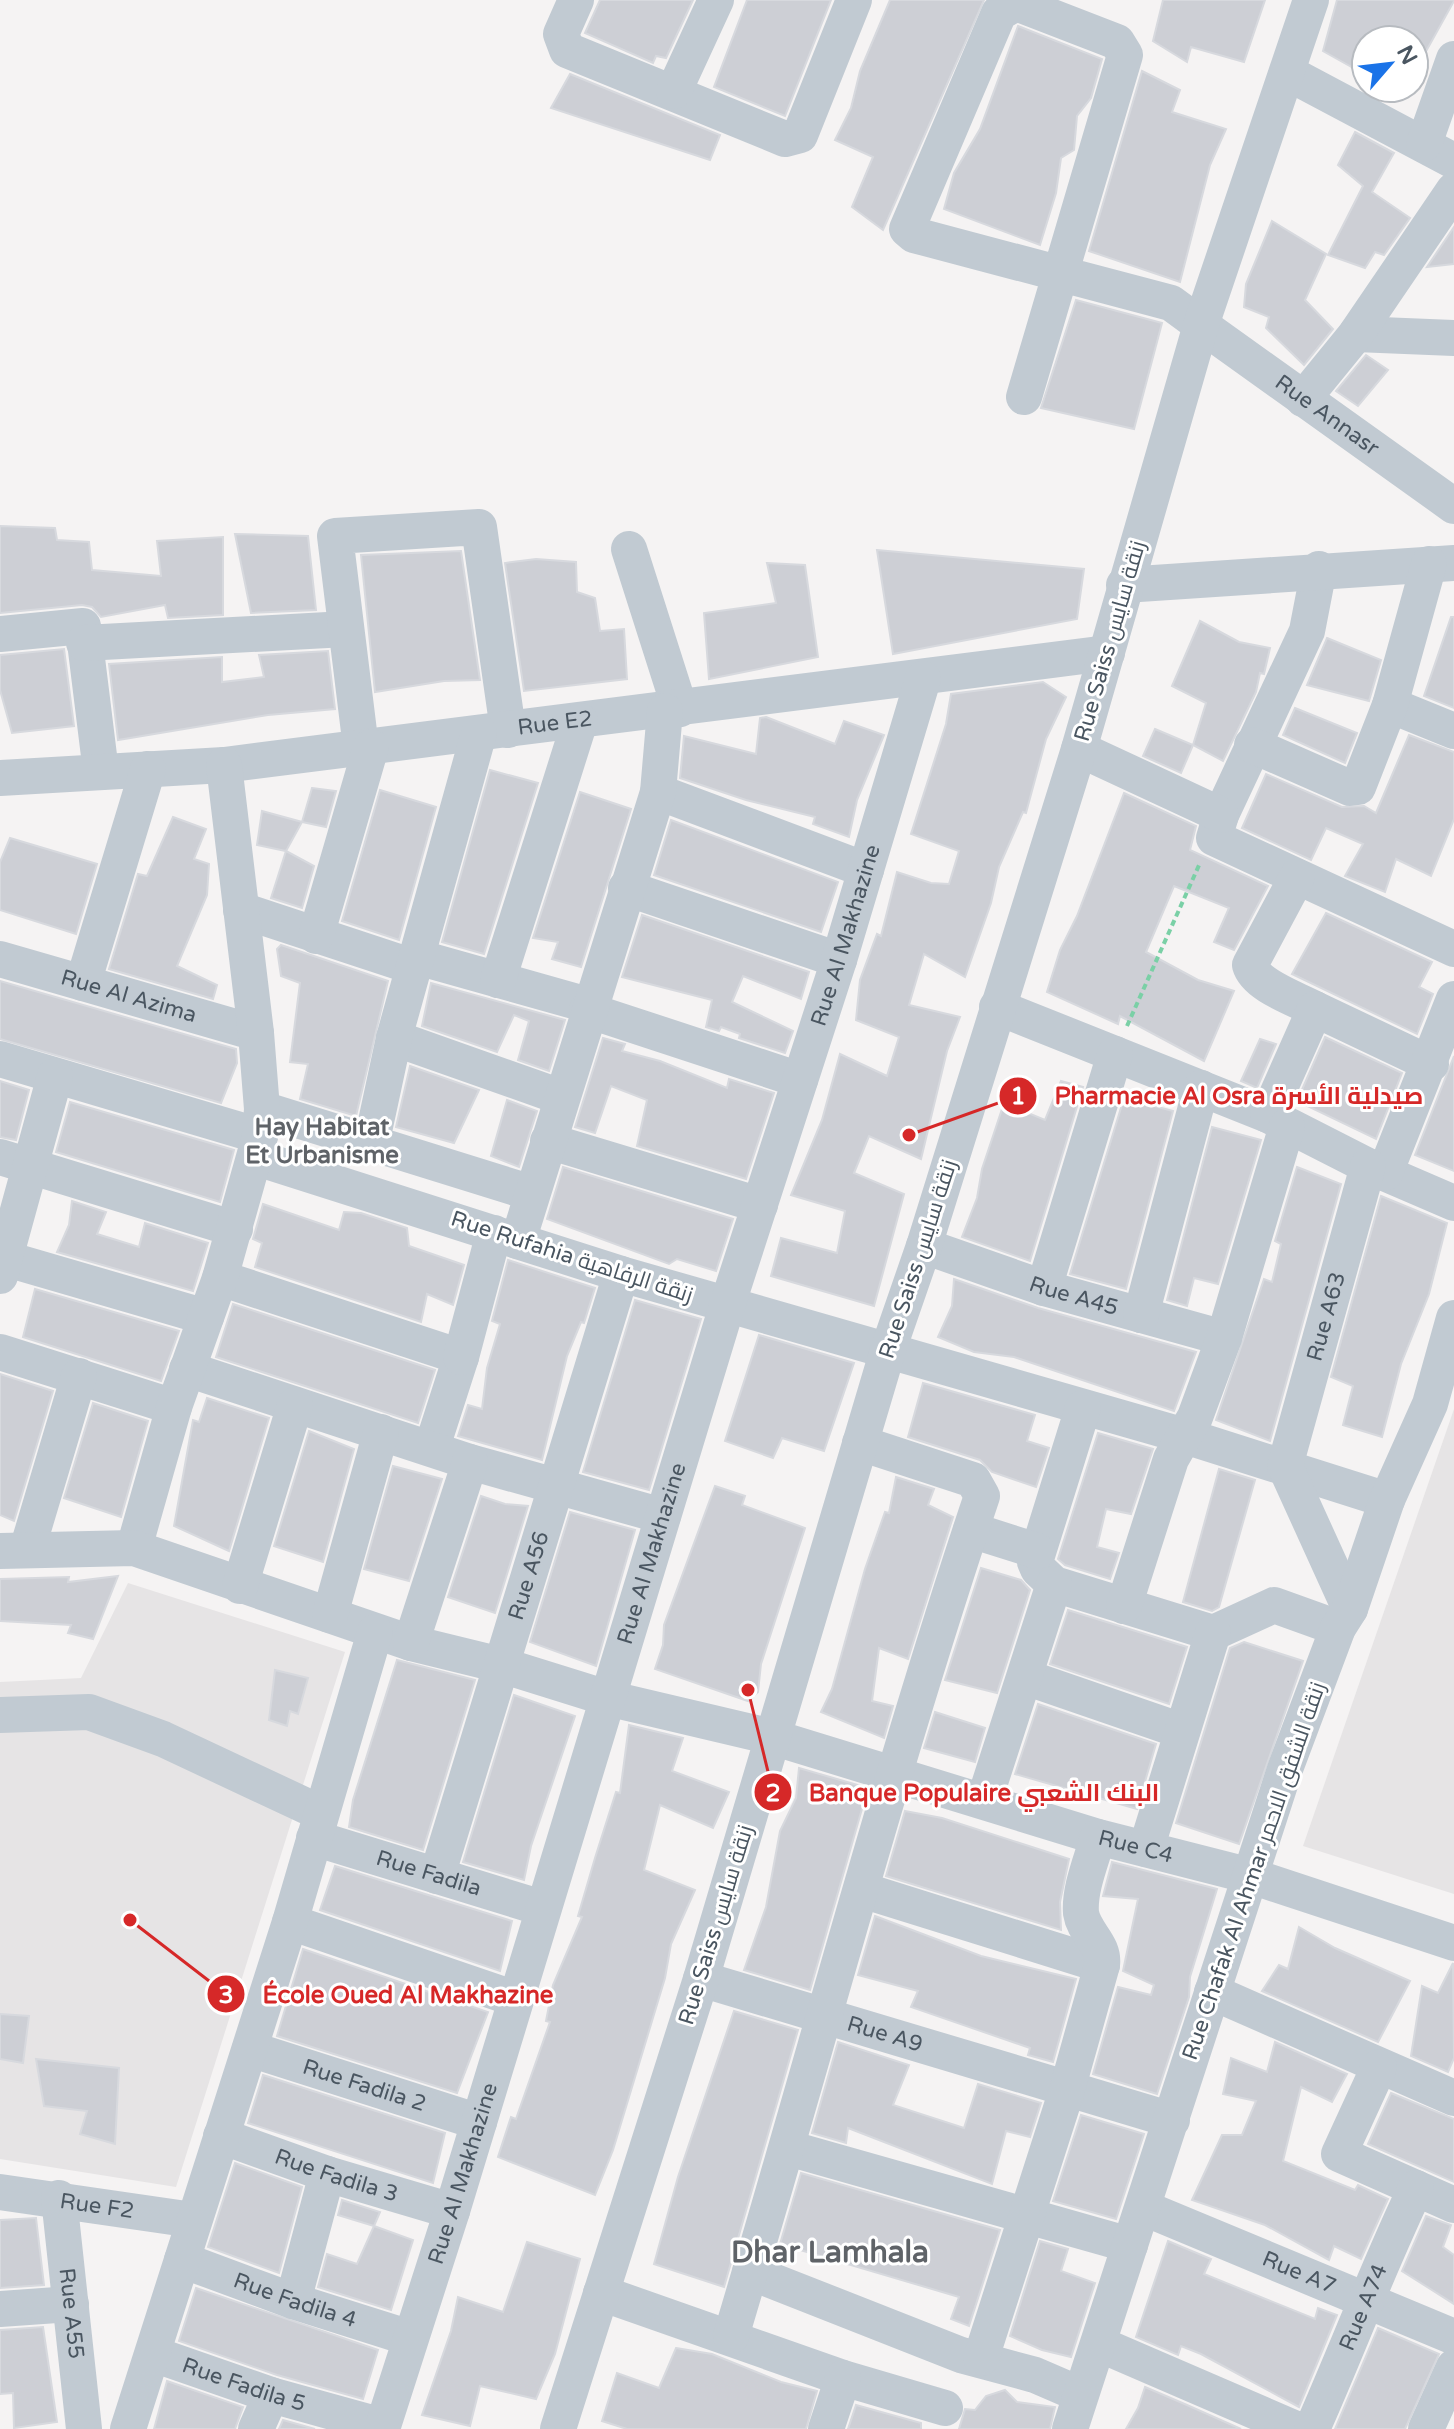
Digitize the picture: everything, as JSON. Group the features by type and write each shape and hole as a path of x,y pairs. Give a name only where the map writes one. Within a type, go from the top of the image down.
{"street":[{"path":"576,0 561,34 567,50 674,91 785,139 800,135 854,0"},
{"path":"674,91 716,0"},
{"name":"Rue Saiss زنقة سايس","path":"567,2427 601,2293 701,1979 888,1350 924,1246 1079,749 1201,325 1311,0"},
{"name":"Rue Annasr","path":"1061,274 1125,55 1117,42 1016,3 999,13 907,229 914,235 1061,274 1171,303 1454,506"},
{"path":"1288,73 1439,153 1454,59"},
{"path":"1303,399 1356,334 1454,190"},
{"path":"1024,397 1061,274"},
{"path":"1356,334 1454,338"},
{"path":"316,936 366,747 333,537 479,527 494,732 416,962 394,1038 371,1145"},
{"path":"432,1447 461,1357 506,1237 532,1193 658,792 673,710 629,549"},
{"path":"1124,585 1319,569 1441,563 1358,787 1350,788 1252,745"},
{"path":"1217,826 1307,631 1319,569"},
{"path":"0,634 81,625 101,772"},
{"path":"84,643 142,637 346,629"},
{"name":"Rue E2","path":"0,778 224,765 923,679 1107,653"},
{"name":"Rue Al Makhazine","path":"383,2428 727,1306 839,960 923,679"},
{"path":"1390,705 1454,731"},
{"path":"498,980 580,721"},
{"path":"1079,749 1217,826 1297,877 1454,949"},
{"path":"79,1376 13,1551 134,1548 174,1407 235,1229 260,1134 256,1033 224,765"},
{"path":"83,983 148,769"},
{"path":"658,792 866,870"},
{"path":"1297,877 1250,965 1252,973 1315,1009 1431,1064"},
{"path":"626,888 839,960"},
{"path":"241,910 316,936 498,980 588,1007 800,1080"},
{"name":"Rue Al Azima","path":"0,959 256,1033"},
{"name":"Rue A63","path":"1285,1466 1377,1170 1431,1064 1454,999"},
{"path":"997,1007 1278,1120 1377,1170 1454,1203"},
{"path":"1124,1606 1171,1459 1185,1436 1224,1338 1278,1120 1315,1009"},
{"path":"394,1038 561,1097"},
{"path":"1044,1288 1115,1054"},
{"path":"0,1059 260,1134 371,1145 532,1193"},
{"path":"55,1076 14,1161 1,1264 206,1317"},
{"path":"1141,1315 1201,1088"},
{"name":"Rue Rufahia زنقة الرفاهية","path":"260,1134 506,1237 727,1306 1185,1436 1387,1500"},
{"path":"548,1141 760,1205"},
{"path":"14,1161 235,1229"},
{"name":"Rue A45","path":"924,1246 1044,1288 1224,1338"},
{"name":"Rue A56","path":"437,1876 621,1274"},
{"path":"220,1278 461,1357"},
{"name":"Rue Chafak Al Ahmar زنقة الشفق الاحمر","path":"1070,2429 1285,1769 1387,1500 1430,1404 1454,1318"},
{"path":"0,1352 174,1407"},
{"path":"187,1369 470,1462 663,1516"},
{"path":"240,1586 295,1405"},
{"path":"1083,1408 1037,1551 1038,1569 1054,1584 1213,1633 1274,1605 1344,1618"},
{"path":"330,1615 381,1432"},
{"path":"731,2336 827,2016 895,1773 982,1496 973,1480 860,1443"},
{"path":"411,1643 470,1462"},
{"path":"1285,1466 1344,1618"},
{"path":"971,1530 1037,1551"},
{"name":"Rue C4","path":"134,1548 411,1643 501,1665 607,1698 772,1737 1098,1837 1251,1876 1454,1943"},
{"path":"984,1801 1054,1584"},
{"path":"128,2429 290,1922 375,1632"},
{"path":"1146,1849 1213,1633"},
{"path":"1025,1677 1182,1731"},
{"name":"Rue Fadila","path":"0,1715 89,1712 163,1739 318,1826 437,1876 542,1908"},
{"path":"601,2293 731,2336 942,2418 971,2356 1025,2213 1067,2090 1102,1965 1101,1950 1084,1925 1081,1904 1098,1837"},
{"path":"862,1890 1102,1965"},
{"path":"290,1922 516,1999"},
{"name":"Rue A9","path":"701,1979 1172,2120"},
{"path":"1212,1992 1454,2098"},
{"name":"Rue Fadila 2","path":"250,2049 479,2122"},
{"path":"1379,2067 1339,2154 1454,2205"},
{"name":"Rue Fadila 3","path":"221,2136 327,2174 452,2211"},
{"path":"788,2148 1130,2245"},
{"path":"293,2301 327,2174"},
{"name":"Rue A74","path":"1312,2429 1369,2301 1374,2274 1416,2188"},
{"name":"Rue F2","path":"0,2192 59,2198 193,2220"},
{"name":"Rue A55","path":"59,2198 84,2429"},
{"name":"Rue A7","path":"1144,2208 1454,2337"},
{"name":"Rue Fadila 4","path":"182,2260 293,2301 410,2338"},
{"path":"750,2272 1079,2394"},
{"path":"0,2309 71,2304"},
{"path":"1099,2344 1296,2429"},
{"name":"Rue Fadila 5","path":"153,2354 271,2395 383,2428"},
{"path":"1426,2429 1454,2367"},
{"path":"826,2429 843,2378"},
{"path":"256,2429 271,2395"}],"path":[{"path":"1115,1054 1217,826"}],"shaded area":[{"path":"1454,1409 1454,1894 1303,1846"},
{"path":"128,1583 345,1652 176,2187 0,2159 0,1682 81,1678"}],"building":[{"path":"600,0 693,0 666,58 656,56 653,63 585,33"},
{"path":"747,0 831,0 785,116 714,87"},
{"path":"890,0 984,0 883,230 852,207 873,157 835,140 851,108 860,71"},
{"path":"1163,0 1265,0 1244,62 1191,47 1187,62 1153,41"},
{"path":"1337,0 1454,0 1430,44 1430,24 1350,24 1350,66 1323,51"},
{"path":"1018,26 1102,59 1091,98 1077,116 1074,150 1061,158 1056,193 1040,245 944,209 954,173 980,129"},
{"path":"1142,71 1180,90 1172,112 1226,129 1210,165 1180,282 1089,251"},
{"path":"570,74 720,135 710,160 551,108"},
{"path":"1355,132 1394,153 1372,192 1410,218 1384,255 1375,252 1365,268 1328,255 1363,186 1338,165"},
{"path":"1272,221 1326,254 1305,300 1333,329 1304,365 1266,328 1269,317 1244,307 1246,284"},
{"path":"1454,227 1454,264 1427,267"},
{"path":"1076,300 1162,323 1134,429 1041,408"},
{"path":"1366,355 1388,370 1358,406 1336,391"},
{"path":"0,526 55,528 57,540 89,542 92,570 161,576 157,541 223,537 223,615 168,618 165,605 101,617 92,607 82,605 0,613"},
{"path":"235,534 308,536 316,610 251,613"},
{"path":"877,550 1084,569 1077,619 893,654"},
{"path":"461,551 480,680 444,681 375,692 361,555"},
{"path":"536,559 576,562 577,592 595,598 600,631 624,629 627,679 524,691 505,563"},
{"path":"767,563 805,565 818,657 709,679 704,613 776,603"},
{"path":"1451,617 1454,617 1454,708 1424,696"},
{"path":"1200,621 1239,642 1270,648 1264,674 1260,673 1256,692 1223,761 1193,745 1206,703 1172,686"},
{"path":"1327,638 1381,660 1369,701 1307,685"},
{"path":"64,649 74,726 12,733 0,690 0,655"},
{"path":"328,651 335,709 268,715 118,740 109,664 222,657 222,682 264,677 259,655"},
{"path":"1043,682 1066,697 1046,739 1026,813 1023,812 999,867 991,903 965,977 924,954 909,1005 960,1017 947,1051 921,1159 869,1136 854,1173 904,1194 874,1306 771,1276 781,1238 837,1253 845,1211 791,1195 822,1120 840,1054 887,1076 899,1037 856,1020 860,980 877,934 881,936 897,872 931,883 949,884 959,851 911,834 946,724 951,694"},
{"path":"1295,708 1357,733 1345,763 1283,735"},
{"path":"766,717 835,744 844,721 884,735 857,800 849,837 813,824 815,817 746,800 680,778 684,736 756,754 760,718"},
{"path":"1155,729 1193,745 1181,773 1143,756"},
{"path":"1409,735 1454,752 1454,819 1431,876 1396,859 1385,892 1345,876 1363,844 1326,828 1311,860 1242,828 1266,774 1342,807 1364,806 1376,813"},
{"path":"490,770 538,783 484,954 442,942"},
{"path":"312,788 336,791 326,827 302,822"},
{"path":"380,790 436,807 399,940 342,921"},
{"path":"580,792 631,809 581,967 552,959 558,942 533,938"},
{"path":"1124,793 1196,826 1190,850 1268,886 1234,950 1214,942 1229,908 1174,886 1146,952 1198,980 1234,991 1204,1061 1120,1016 1118,1024 1047,992 1060,950 1077,916"},
{"path":"262,811 302,822 286,851 257,845"},
{"path":"173,817 206,829 194,859 209,864 207,895 177,966 217,985 213,999 109,969 138,874 147,876"},
{"path":"671,820 838,882 821,932 654,875"},
{"path":"10,838 97,864 76,934 0,910 0,862"},
{"path":"286,851 314,866 302,908 271,898"},
{"path":"1326,913 1432,962 1419,987 1433,994 1417,1034 1292,974"},
{"path":"642,915 809,972 801,999 743,976 732,1002 793,1031 785,1053 739,1038 740,1034 721,1027 719,1031 706,1027 712,1000 622,977"},
{"path":"281,945 388,981 356,1116 300,1099 308,1064 290,1062 300,983 281,976 277,949"},
{"path":"0,981 236,1049 237,1063 221,1103 0,1039"},
{"path":"431,983 565,1020 549,1071 518,1060 529,1021 514,1015 497,1052 422,1026"},
{"path":"1325,1037 1402,1073 1376,1139 1297,1101"},
{"path":"603,1038 625,1044 622,1051 660,1061 727,1088 729,1079 774,1093 746,1179 637,1146 647,1100 611,1086 595,1133 575,1127"},
{"path":"1260,1039 1276,1044 1257,1088 1241,1081"},
{"path":"1454,1056 1454,1171 1415,1155"},
{"path":"410,1066 479,1090 454,1143 396,1127"},
{"path":"0,1081 29,1090 16,1140 0,1137"},
{"path":"1061,1081 1083,1087 1030,1261 962,1237 977,1198 982,1169 1004,1103 1045,1120"},
{"path":"1124,1098 1173,1111 1126,1289 1070,1274"},
{"path":"507,1100 537,1111 519,1167 491,1156"},
{"path":"70,1102 234,1150 220,1202 56,1152"},
{"path":"1212,1127 1261,1140 1218,1284 1194,1278 1187,1306 1167,1300"},
{"path":"563,1167 733,1219 716,1271 677,1259 669,1264 547,1219"},
{"path":"1297,1167 1341,1184 1270,1441 1216,1420 1264,1279 1272,1282 1281,1244 1275,1241"},
{"path":"1381,1196 1447,1223 1429,1294 1401,1364 1382,1437 1343,1425 1353,1386 1331,1377"},
{"path":"72,1201 106,1212 97,1234 139,1247 145,1223 208,1243 193,1291 57,1252 69,1225"},
{"path":"263,1204 339,1230 344,1212 361,1213 407,1228 409,1246 464,1265 453,1305 427,1294 421,1322 255,1267 262,1243 253,1239"},
{"path":"508,1260 595,1288 584,1323 581,1322 567,1356 542,1460 458,1436 468,1405 482,1409 487,1368 500,1324 492,1321"},
{"path":"954,1279 1038,1308 1196,1352 1174,1411 1014,1357 974,1352 938,1337 952,1306"},
{"path":"35,1289 179,1331 161,1381 23,1337"},
{"path":"635,1300 701,1319 649,1490 583,1472"},
{"path":"233,1304 435,1370 418,1423 216,1357"},
{"path":"759,1335 854,1363 824,1451 782,1438 773,1458 725,1441"},
{"path":"0,1374 53,1391 14,1521 0,1515"},
{"path":"923,1383 1035,1415 1027,1441 1049,1448 1036,1487 992,1472 980,1460 908,1437"},
{"path":"207,1398 269,1418 229,1551 174,1526 193,1420 199,1422"},
{"path":"93,1403 148,1421 121,1517 64,1498"},
{"path":"309,1431 354,1449 323,1562 274,1546"},
{"path":"1098,1433 1153,1449 1131,1514 1106,1509 1097,1547 1119,1553 1110,1579 1065,1565 1058,1559"},
{"path":"393,1466 442,1479 409,1581 364,1569"},
{"path":"1219,1469 1255,1480 1219,1607 1212,1611 1183,1602"},
{"path":"896,1477 934,1489 928,1505 953,1517 908,1659 879,1648 872,1701 893,1706 884,1738 821,1712 832,1689 865,1569 885,1512 889,1513"},
{"path":"715,1486 745,1496 742,1505 805,1528 761,1664 758,1692 748,1701 655,1669 663,1645 664,1625"},
{"path":"481,1496 505,1504 528,1506 495,1613 448,1597"},
{"path":"570,1512 635,1530 596,1666 530,1642"},
{"path":"981,1568 1021,1580 1030,1590 997,1693 945,1680"},
{"path":"118,1576 93,1639 68,1633 71,1625 0,1621 0,1579 69,1577 68,1582"},
{"path":"1068,1610 1187,1647 1169,1704 1050,1664"},
{"path":"1244,1642 1303,1661 1239,1844 1176,1823 1230,1648"},
{"path":"397,1660 475,1680 423,1850 349,1827 353,1800"},
{"path":"275,1670 308,1678 298,1714 290,1711 287,1726 269,1720"},
{"path":"514,1695 575,1716 531,1846 524,1880 463,1862"},
{"path":"1038,1704 1156,1744 1137,1809 1015,1774"},
{"path":"935,1712 985,1728 975,1762 924,1748"},
{"path":"629,1725 683,1738 672,1771 729,1792 713,1828 660,1805 644,1870 695,1890 671,1944 665,1978 613,2150 595,2195 498,2157 511,2117 516,2119 550,2022 546,2021 553,1985 582,1917 578,1916 595,1858 616,1792 620,1793"},
{"path":"799,1768 868,1788 810,1990 744,1970 766,1907 780,1831 796,1798"},
{"path":"905,1811 942,1818 1069,1859 1060,1902 1061,1930 886,1876"},
{"path":"1112,1862 1217,1889 1190,1977 1189,1997 1157,2094 1093,2074 1118,1987 1151,1995 1154,1985 1123,1971 1138,1899 1103,1896"},
{"path":"335,1866 512,1921 500,1971 320,1910"},
{"path":"875,1916 981,1956 1076,1979 1053,2062 1028,2055 1030,2048 911,2007 918,1991 858,1975"},
{"path":"1299,1927 1335,1948 1410,1981 1378,2042 1262,1991 1279,1965 1288,1969"},
{"path":"303,1949 488,2012 457,2093 277,2036"},
{"path":"1453,1963 1454,2058 1448,2072 1411,2056 1422,1986 1438,1993"},
{"path":"734,2011 798,2030 724,2287 654,2264 678,2177"},
{"path":"0,2014 29,2016 23,2063 0,2059"},
{"path":"838,2042 909,2065 893,2105 964,2128 978,2084 1041,2103 1030,2137 1006,2131 992,2184 848,2128 846,2143 812,2133"},
{"path":"1275,2042 1347,2074 1332,2102 1301,2087 1283,2161 1355,2190 1358,2185 1388,2199 1361,2259 1334,2246 1329,2260 1265,2225 1192,2200 1222,2135 1242,2135 1256,2101 1223,2094 1231,2058 1267,2072"},
{"path":"36,2059 119,2068 115,2144 80,2134 87,2111 44,2106"},
{"path":"263,2075 445,2133 433,2183 248,2123"},
{"path":"1391,2093 1454,2119 1454,2182 1368,2144"},
{"path":"1081,2115 1144,2134 1116,2219 1053,2201"},
{"path":"235,2163 302,2187 279,2273 208,2247"},
{"path":"801,2173 1000,2230 969,2326 951,2319 959,2297 780,2244"},
{"path":"342,2200 380,2212 374,2226 338,2215"},
{"path":"1426,2216 1451,2225 1443,2247 1454,2255 1454,2304 1402,2271"},
{"path":"36,2218 44,2285 0,2288 0,2220"},
{"path":"374,2226 413,2240 391,2310 318,2287 327,2254 357,2264"},
{"path":"1040,2241 1068,2249 1061,2271 1095,2283 1071,2357 1042,2350 1010,2336"},
{"path":"1168,2241 1211,2259 1204,2274 1315,2319 1318,2308 1337,2315 1299,2407 1201,2354 1181,2346 1178,2355 1136,2337"},
{"path":"527,2242 580,2259 555,2354 536,2399 480,2386 470,2426 422,2415 451,2331 458,2297 503,2312"},
{"path":"196,2288 378,2350 363,2399 277,2375 179,2341"},
{"path":"43,2327 57,2422 14,2428 13,2393 0,2394 0,2330"},
{"path":"1378,2328 1439,2354 1405,2429 1335,2429"},
{"path":"676,2348 712,2354 781,2382 817,2391 806,2429 627,2429 602,2421 617,2373 659,2388"},
{"path":"167,2381 243,2407 235,2429 154,2429"},
{"path":"1145,2387 1241,2429 1126,2429"},
{"path":"1005,2390 1017,2402 1055,2407 1050,2429 959,2429 965,2409 975,2410 986,2396"},
{"path":"856,2405 921,2423 921,2429 848,2429"},
{"path":"283,2420 315,2429 279,2429"}],"place":[{"name":"Pharmacie Al Osra صيدلية الأسرة","path":"909,1135"},
{"name":"Banque Populaire البنك الشعبي","path":"748,1690"},
{"name":"École Oued Al Makhazine","path":"130,1920"}],"district":[{"name":"Hay Habitat Et Urbanisme","path":"322,1141"},
{"name":"Dhar Lamhala","path":"830,2252"}]}
